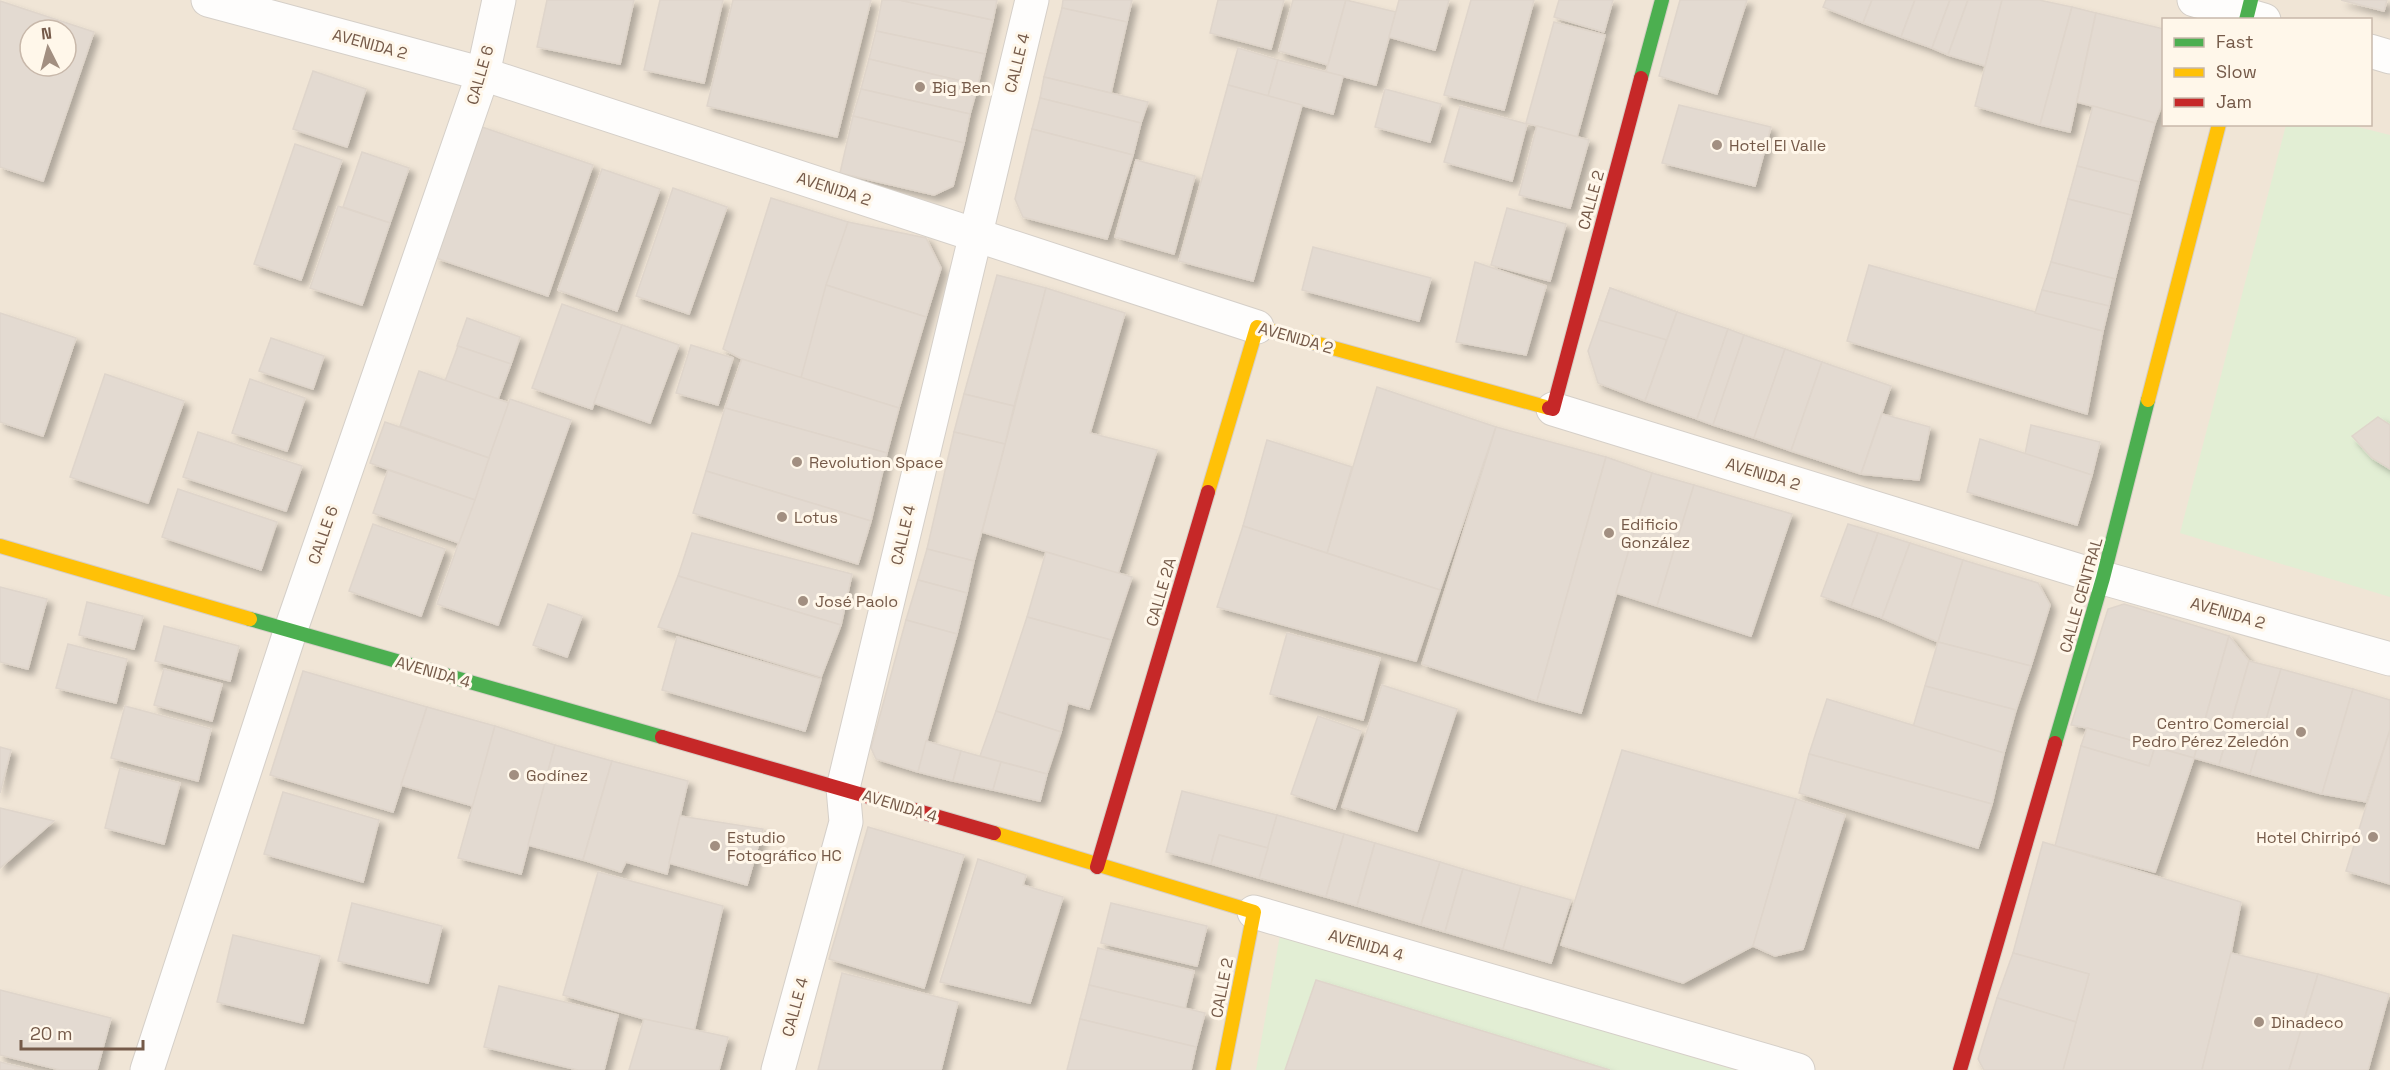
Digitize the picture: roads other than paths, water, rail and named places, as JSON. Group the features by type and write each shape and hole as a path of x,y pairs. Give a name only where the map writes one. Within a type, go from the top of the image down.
{"main road":[{"name":"CALLE 2","path":"1553,409 1662,0"},
{"name":"CALLE CENTRAL","path":"1960,1070 2103,578 2218,126"},
{"name":"AVENIDA 2","path":"1257,327 1553,409"},
{"name":"CALLE 2A","path":"1097,867 1257,327"},
{"name":"AVENIDA 4","path":"0,546 290,632 843,788 1097,867 1254,912"},
{"name":"CALLE 2","path":"1224,1070 1254,912"}],"street":[{"name":"AVENIDA 2","path":"208,0 483,74 1257,327"},
{"name":"CALLE 6","path":"147,1070 290,632 483,74 499,0"},
{"name":"CALLE 4","path":"778,1070 846,822 843,788 1032,0"},
{"path":"2194,0 2252,13"},
{"path":"2372,52 2390,57"},
{"name":"AVENIDA 2","path":"1553,409 2103,578 2390,659"},
{"name":"AVENIDA 4","path":"1254,912 1798,1070"}],"place":[{"name":"Big Ben","path":"920,87"},
{"name":"Hotel El Valle","path":"1717,145"},
{"name":"Revolution Space","path":"797,462"},
{"name":"Lotus","path":"782,517"},
{"name":"Edificio González","path":"1609,533"},
{"name":"José Paolo","path":"803,601"},
{"name":"Centro Comercial Pedro Pérez Zeledón","path":"2301,732"},
{"name":"Godínez","path":"514,775"},
{"name":"Hotel Chirripó","path":"2373,837"},
{"name":"Estudio Fotográfico HC","path":"715,846"},
{"name":"Dinadeco","path":"2259,1022"}]}
